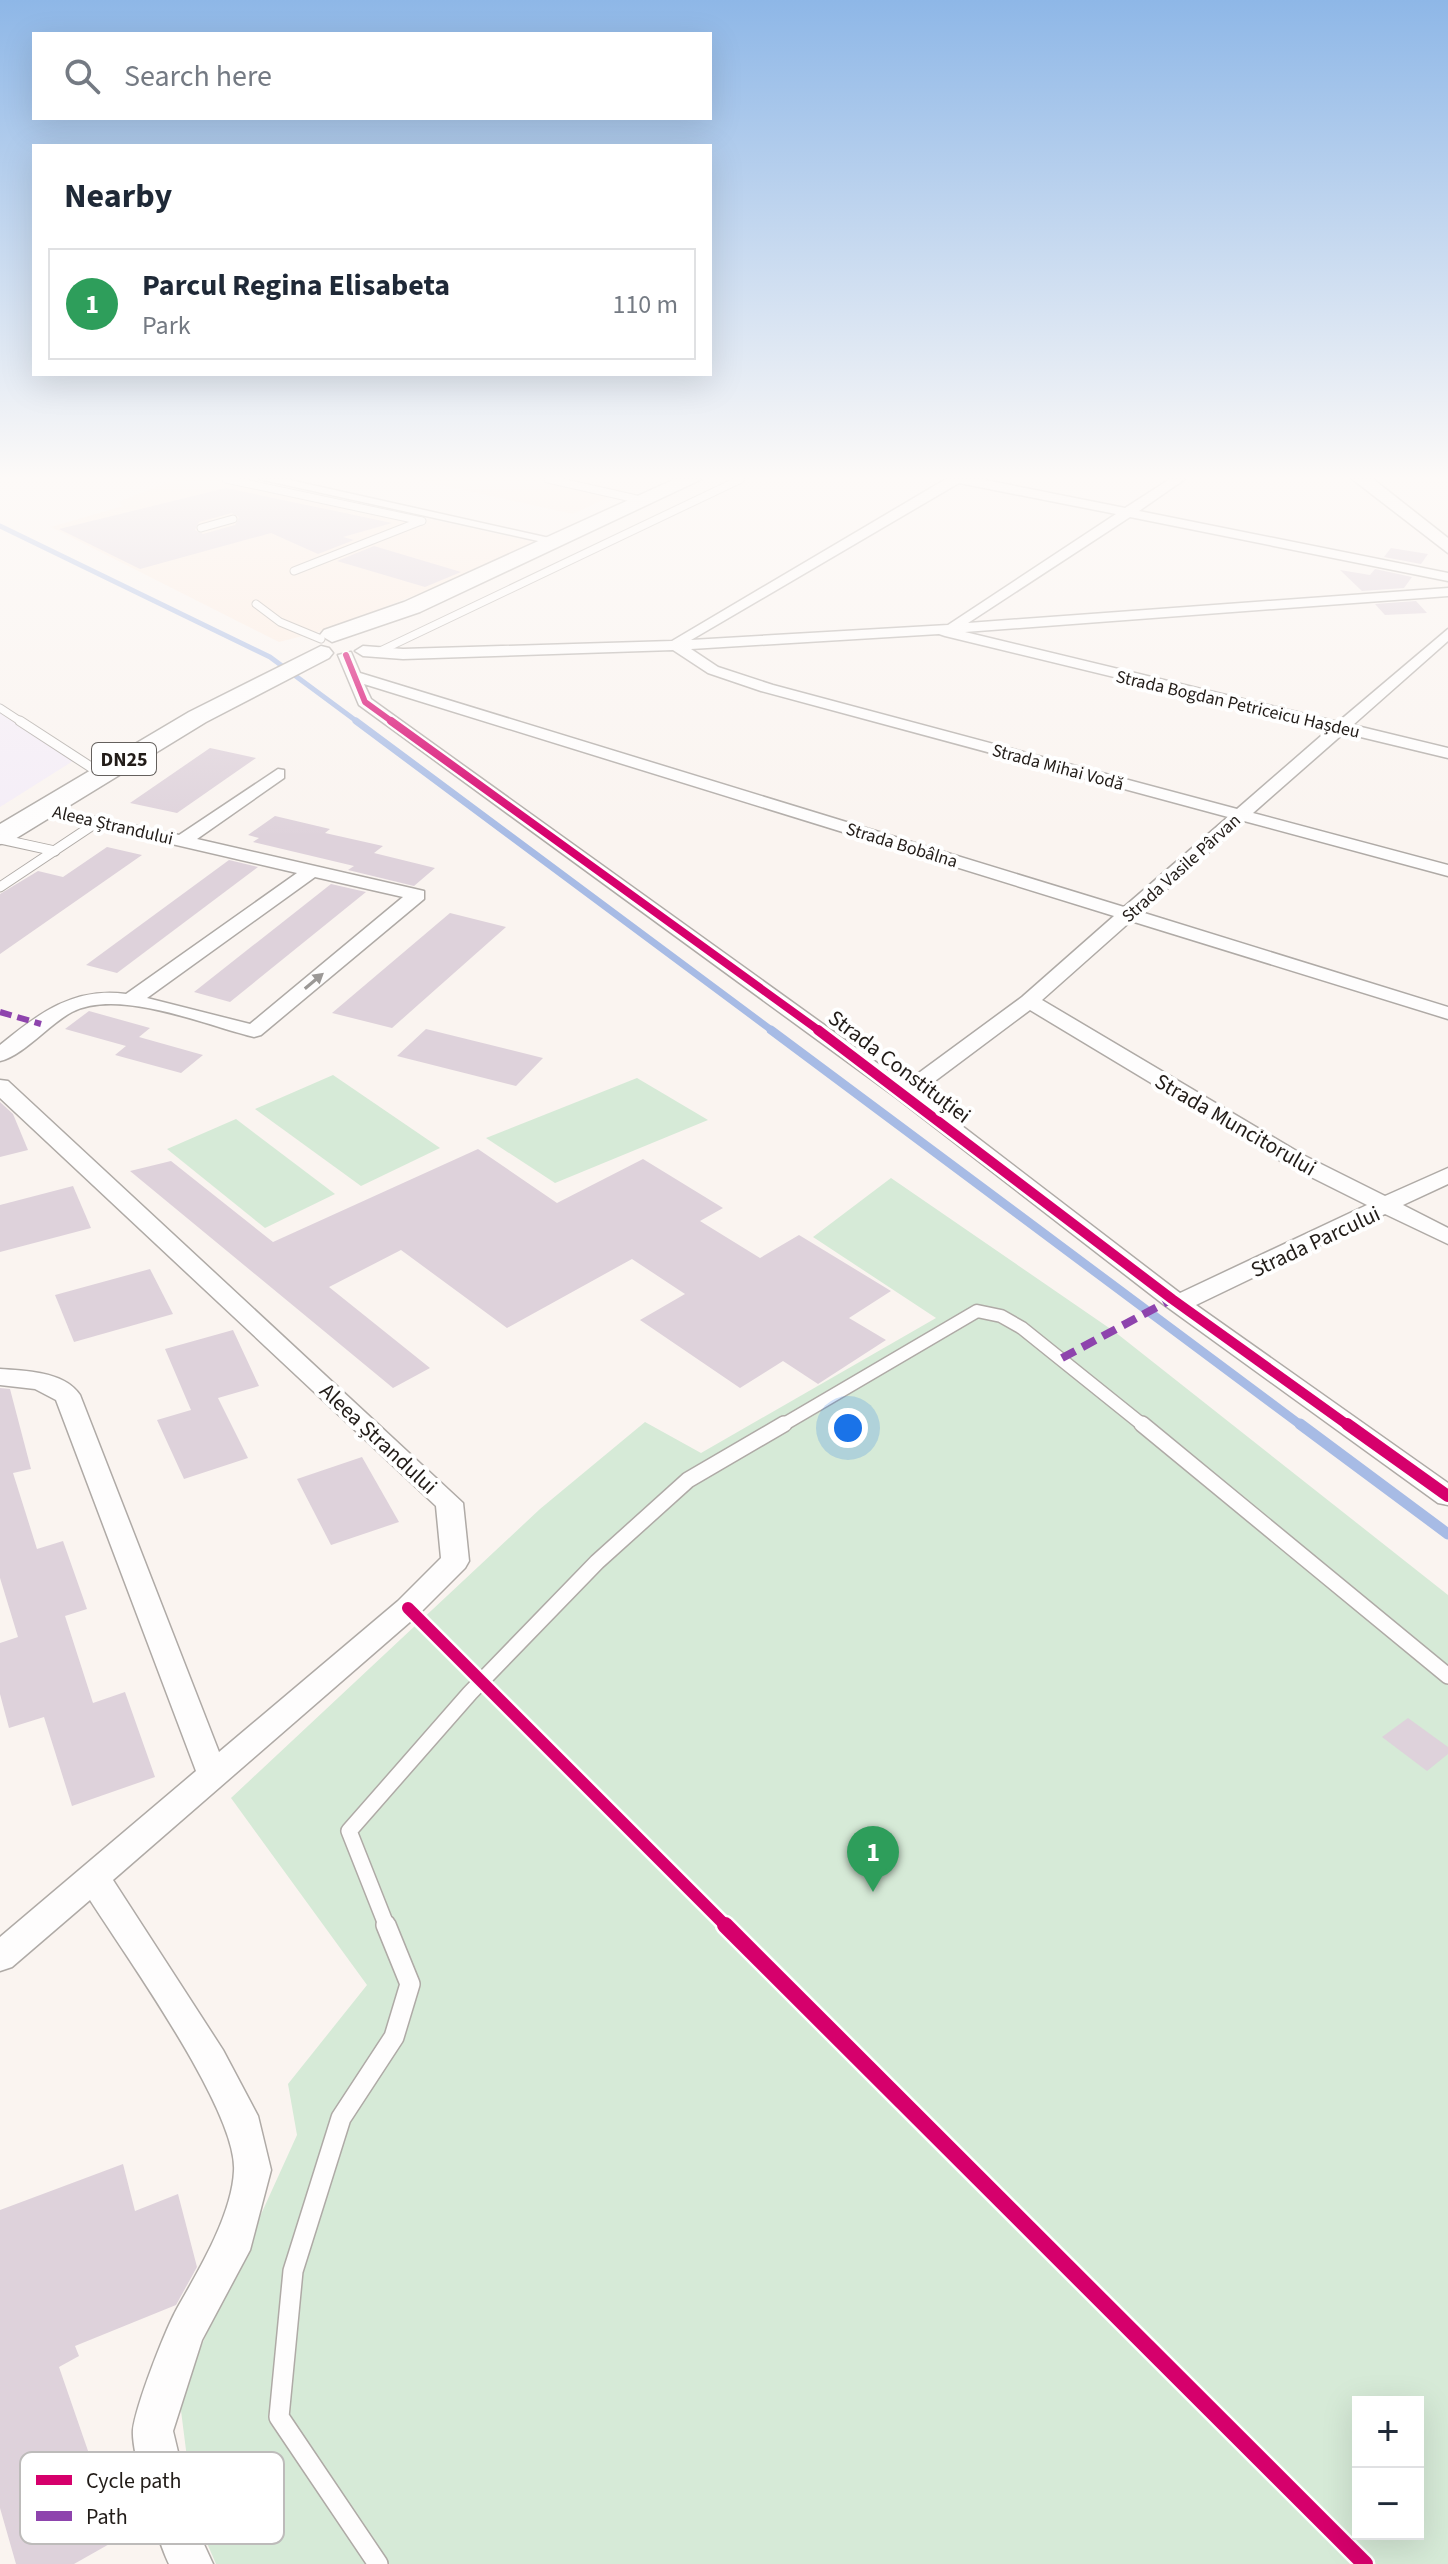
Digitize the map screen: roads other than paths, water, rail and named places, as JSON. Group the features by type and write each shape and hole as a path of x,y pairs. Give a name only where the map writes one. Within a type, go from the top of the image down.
{"main road":[{"name":"DN25","path":"0,838 100,773 318,647 430,599"},
{"name":"DN25","path":"363,656 412,607"},
{"path":"318,647 357,635 363,656"}],"street":[{"path":"676,645 750,599"},
{"path":"944,628 991,599"},
{"path":"363,656 676,645 1355,599"},
{"name":"Strada Bogdan Petriceicu Hașdeu","path":"944,628 1448,753"},
{"name":"Strada Vasile Pârvan","path":"905,1093 1029,1001 1448,633"},
{"name":"Strada Mihai Vodă","path":"676,645 713,670 767,688 1448,871"},
{"name":"Strada Bobâlna","path":"363,656 1129,914 1448,1013"},
{"name":"Strada Constituției","path":"363,656 357,690 365,702 905,1093 1180,1303 1448,1496"},
{"name":"Aleea Ștrandului","path":"181,842 278,774"},
{"name":"Aleea Ștrandului","path":"0,1055 79,1001 109,996 254,1031 417,895 44,809"},
{"path":"130,1001 311,871"},
{"name":"Strada Muncitorului","path":"1029,1001 1297,1161 1448,1237"},
{"name":"Aleea Ștrandului","path":"0,1086 449,1503 455,1561 408,1608 0,1957"},
{"name":"Strada Parcului","path":"1180,1303 1386,1208 1448,1175"},
{"path":"2,1372 41,1381 67,1395 213,1776"},
{"path":"94,1878 211,2061 240,2116 253,2170 231,2250 185,2332 153,2431 158,2452"},
{"path":"182,2544 192,2564"}],"lane":[{"path":"363,656 485,599"},
{"path":"256,604 318,647"},
{"path":"0,708 100,773"},
{"path":"0,887 96,823"},
{"path":"0,838 55,851"},
{"path":"378,2564 279,2417 293,2271 341,2118 394,2037 410,1984 349,1831 481,1678 648,1514 688,1480 977,1311 992,1312 1005,1317 1062,1358 1448,1676"}],"waterway":[{"path":"150,599 270,657 359,723"},
{"path":"356,721 774,1032"},
{"path":"771,1030 1302,1426"},
{"path":"1300,1424 1448,1534"}],"place":[{"name":"Parcul Regina Elisabeta","path":"873,1892"}]}
